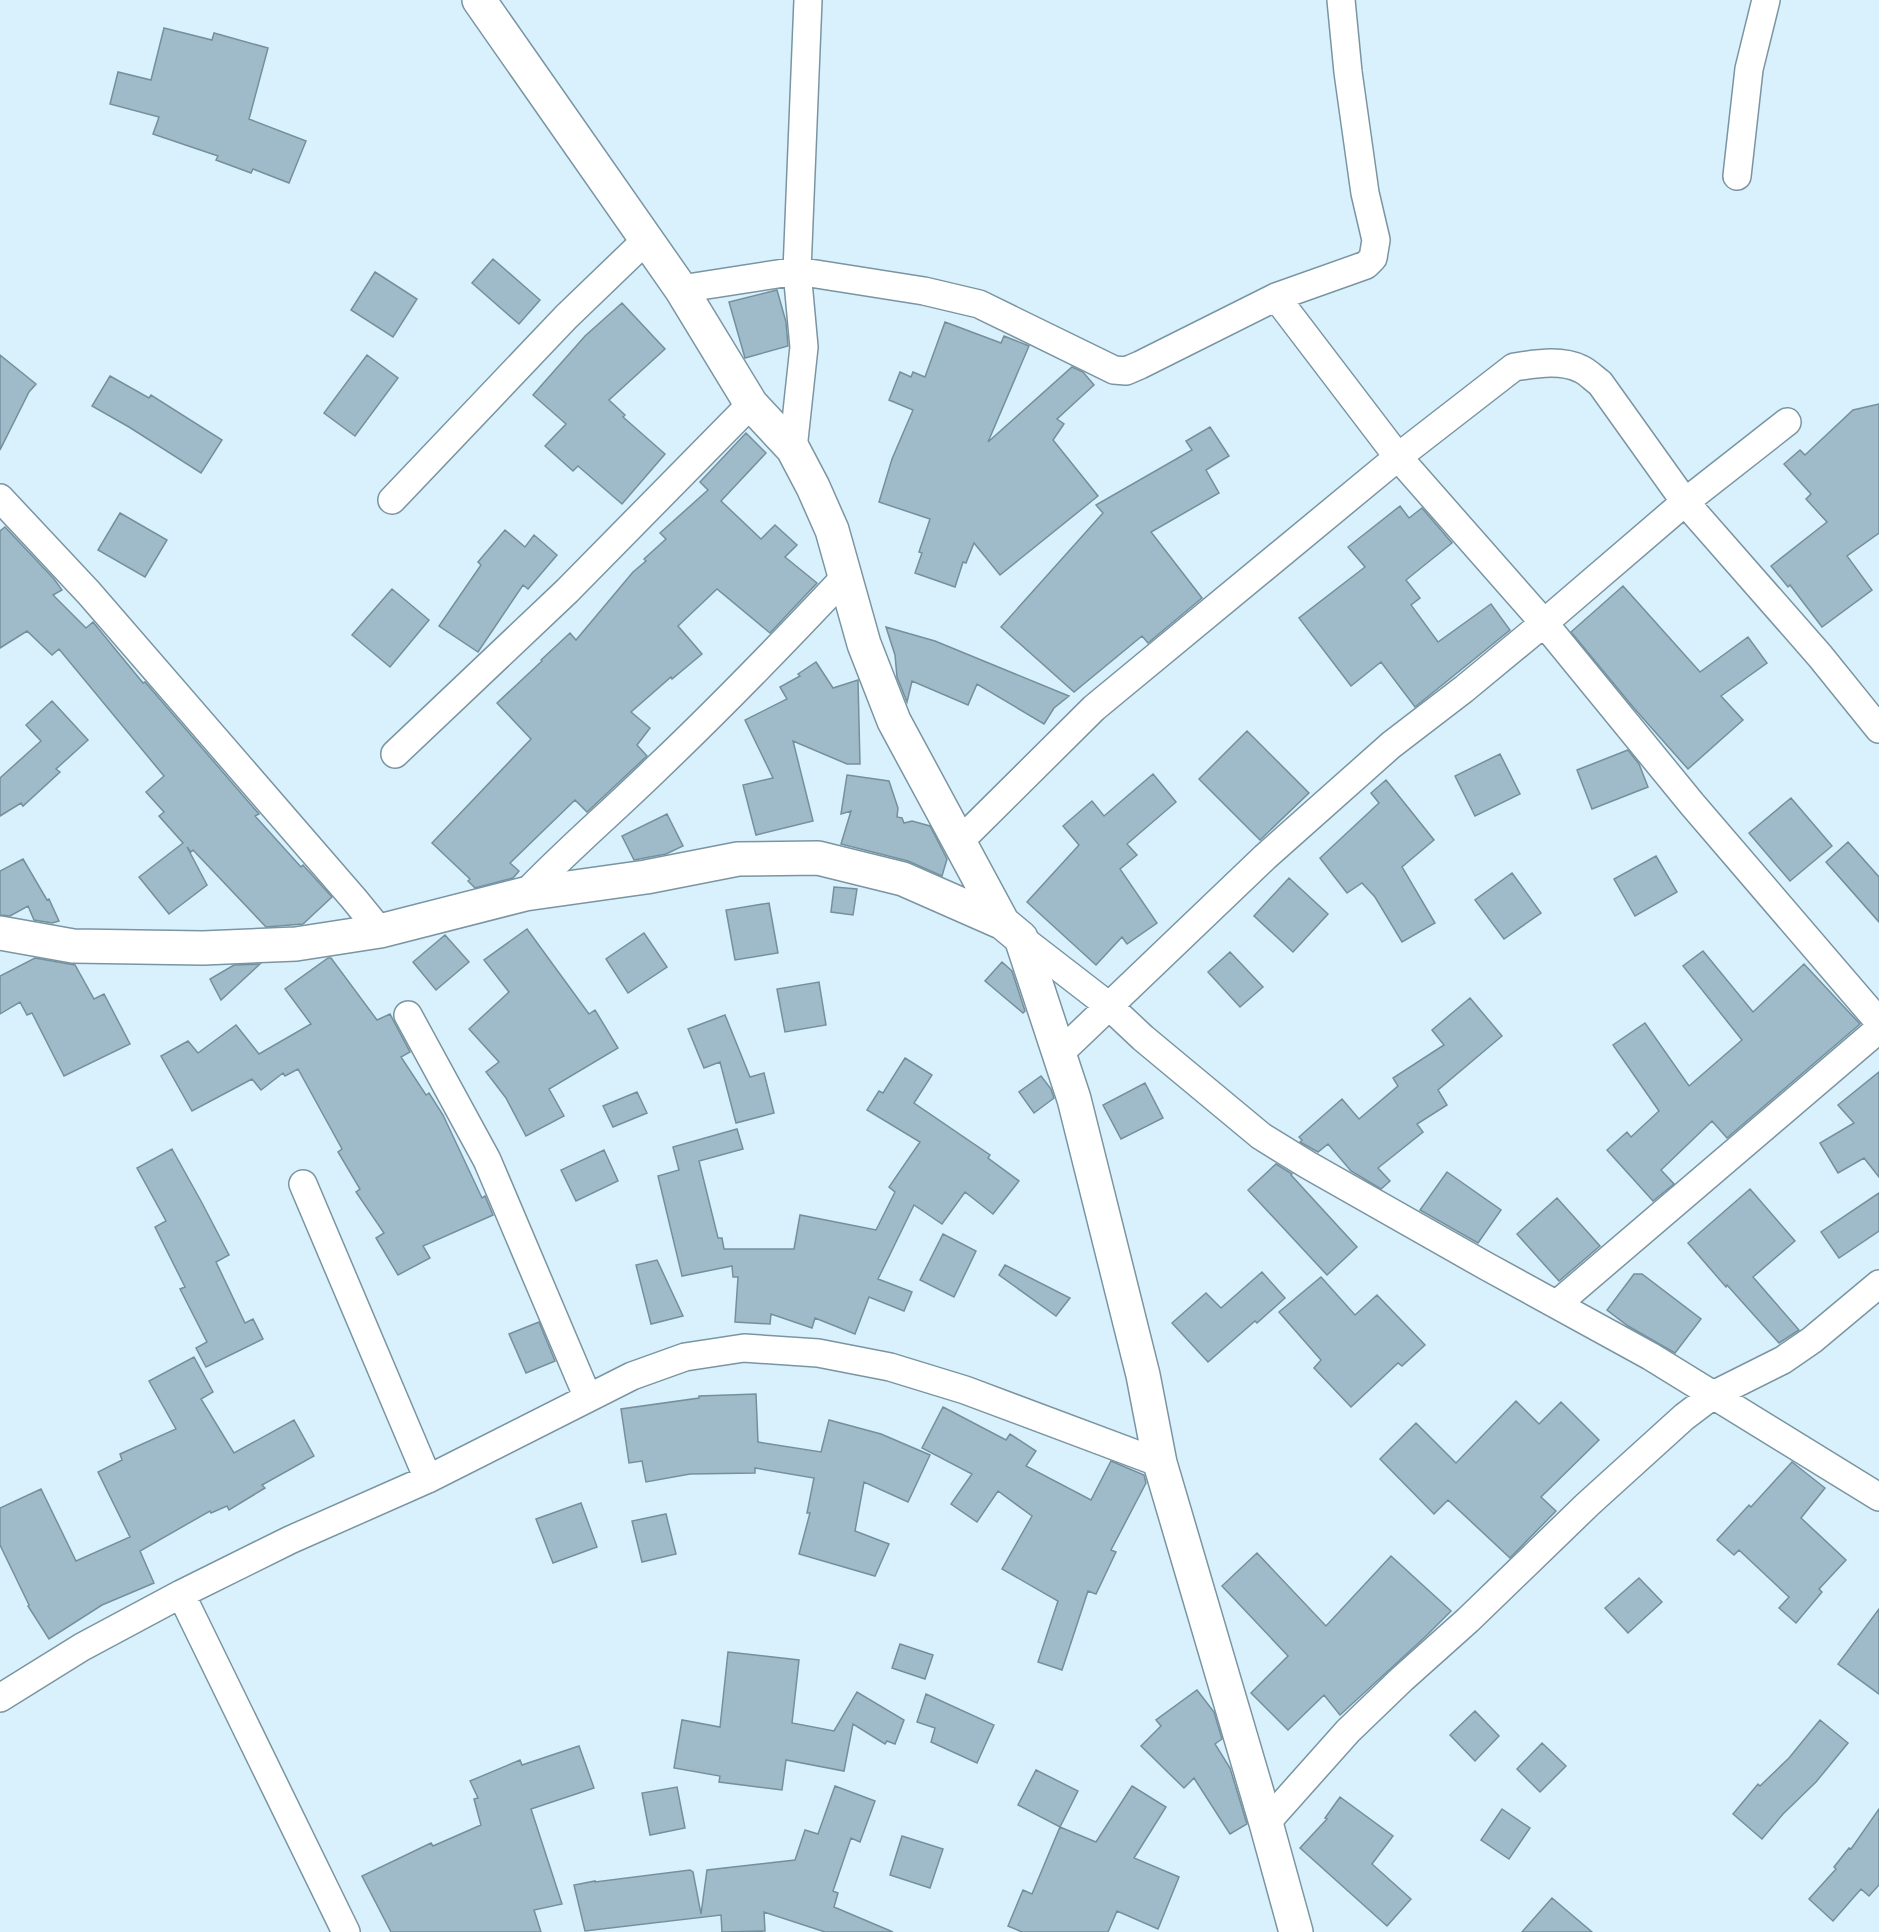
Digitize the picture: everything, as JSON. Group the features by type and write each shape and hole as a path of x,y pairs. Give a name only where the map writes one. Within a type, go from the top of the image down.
{"street":[{"path":"479,0 681,289 751,404 793,449 813,486 832,530 864,644 894,721 935,799 1012,930 1060,1053 1074,1099 1143,1375 1160,1463 1296,1932"},
{"path":"793,449 804,347 797,271 808,0"},
{"path":"681,289 797,271 924,291 980,304 1114,370 1126,371 1276,297 1366,266 1373,258 1376,240 1365,193 1348,72 1341,0"},
{"path":"1737,176 1749,69 1766,0"},
{"path":"392,500 566,317 646,240"},
{"path":"1276,297 1398,457 1544,623 1692,804 1879,1022"},
{"path":"960,842 1094,708 1398,457 1514,367 1534,364 1563,364 1582,369 1600,383 1685,502 1820,656 1879,729"},
{"path":"395,754 567,591 751,404"},
{"path":"1060,1053 1265,857 1391,745 1464,689 1685,502 1787,422"},
{"path":"0,498 89,593 380,931"},
{"path":"525,894 560,857 734,694 846,576"},
{"path":"0,933 73,946 203,948 296,944 380,931 525,894 646,877 738,859 818,858 903,879 1012,930 1109,1006 1143,1038 1261,1136 1650,1356 1879,1497"},
{"path":"408,1015 487,1160 588,1398"},
{"path":"1557,1304 1879,1029"},
{"path":"303,1184 428,1479"},
{"path":"1266,1823 1348,1731 1588,1504 1684,1417 1713,1395 1783,1360 1879,1284"},
{"path":"0,1698 82,1647 181,1594 290,1540 428,1479 632,1376 685,1357 744,1348 818,1353 890,1367 965,1390 1160,1463"},
{"path":"181,1594 346,1932"}],"building":[{"path":"164,28 212,40 214,33 268,48 249,119 306,141 289,183 253,169 251,173 216,160 218,156 153,134 159,117 110,104 118,72 151,80"},
{"path":"493,259 540,300 519,324 472,283"},
{"path":"375,272 417,299 393,337 351,310"},
{"path":"777,290 786,322 788,346 745,358 729,302"},
{"path":"622,303 665,349 609,400 625,415 623,417 665,454 622,504 578,466 573,471 545,446 566,424 533,395 585,336"},
{"path":"945,322 1001,343 1004,336 1029,346 988,442 1072,367 1083,372 1094,385 1057,419 1064,424 1053,440 1098,496 1000,575 974,543 966,563 963,562 955,587 915,573 930,519 879,502 892,459 913,410 889,400 900,372 911,377 913,372 925,377"},
{"path":"0,355 36,384 29,392 0,450"},
{"path":"367,355 398,378 355,436 324,413"},
{"path":"110,376 149,398 151,395 222,440 201,473 92,406"},
{"path":"1879,404 1879,533 1847,556 1872,590 1822,627 1790,585 1788,587 1771,566 1827,522 1806,499 1811,494 1784,464 1800,450 1805,455 1853,410"},
{"path":"1210,427 1229,456 1206,470 1219,493 1151,532 1202,598 1148,643 1142,636 1074,692 1001,627 1103,513 1096,505 1192,450 1186,441"},
{"path":"746,433 766,453 721,501 761,539 775,525 797,545 785,557 817,583 770,633 717,589 678,626 702,654 631,712 650,728 637,745 647,756 587,812 575,800 510,863 519,871 513,878 475,888 468,881 470,879 432,843 531,739 497,703 570,633 576,640 633,572 646,561 644,559 666,539 660,533 708,490 700,482"},
{"path":"1400,506 1409,518 1422,508 1452,543 1406,580 1420,598 1411,605 1438,642 1491,604 1510,630 1415,707 1381,662 1351,686 1299,618 1365,567 1348,547"},
{"path":"120,513 167,540 145,577 98,550"},
{"path":"5,527 62,590 53,595 86,628 93,622 143,683 145,682 259,814 255,816 332,897 303,924 266,927 193,850 191,852 187,847 207,885 169,914 139,877 183,843 159,816 164,812 146,792 164,776 59,649 52,655 27,631 0,648 0,531"},
{"path":"505,530 525,547 534,535 557,555 528,589 523,585 478,652 439,626 481,565 478,562"},
{"path":"1623,586 1700,672 1748,637 1767,663 1721,696 1743,720 1688,769 1571,632"},
{"path":"392,589 429,620 390,667 352,635"},
{"path":"886,627 935,641 1069,696 1054,708 1044,724 977,684 968,705 912,681 907,702 897,677 895,655"},
{"path":"816,662 833,688 858,680 860,764 847,764 793,741 813,821 756,835 743,785 773,778 745,720 787,699 780,687 800,676 798,674"},
{"path":"52,701 88,740 56,769 60,772 23,806 21,803 0,816 0,778 41,741 26,725"},
{"path":"1247,731 1309,793 1260,840 1199,779"},
{"path":"1628,750 1639,764 1648,787 1592,809 1577,770"},
{"path":"1500,754 1520,794 1475,816 1455,776"},
{"path":"1153,774 1176,802 1127,844 1137,855 1120,869 1157,923 1127,944 1122,937 1096,965 1027,902 1079,845 1063,826 1092,801 1104,816"},
{"path":"847,775 889,781 898,808 897,817 902,818 904,823 912,821 930,826 947,859 942,876 908,861 841,844 851,811 841,814"},
{"path":"1386,780 1434,840 1402,867 1435,923 1402,942 1375,897 1362,883 1347,893 1320,858 1379,803 1371,793"},
{"path":"1791,798 1832,846 1790,881 1749,833"},
{"path":"667,814 683,846 666,854 634,860 622,836"},
{"path":"1848,842 1879,877 1879,922 1826,862"},
{"path":"1656,856 1677,892 1635,916 1614,879"},
{"path":"23,859 47,900 49,899 59,921 52,923 34,920 28,906 10,916 0,915 0,871"},
{"path":"1512,873 1541,913 1504,939 1475,900"},
{"path":"1289,878 1328,914 1293,952 1254,916"},
{"path":"834,887 857,889 853,915 831,912"},
{"path":"769,903 778,953 735,960 726,910"},
{"path":"527,929 589,1014 595,1010 618,1048 549,1089 564,1116 526,1136 506,1098 486,1072 499,1062 469,1029 509,992 484,960"},
{"path":"644,933 667,967 628,993 606,959"},
{"path":"445,935 469,962 436,990 413,962"},
{"path":"1703,951 1753,1012 1804,964 1860,1024 1727,1138 1712,1121 1661,1170 1674,1184 1653,1201 1607,1150 1627,1132 1631,1137 1659,1111 1613,1045 1645,1023 1689,1086 1742,1040 1683,966"},
{"path":"1230,952 1263,987 1240,1007 1208,972"},
{"path":"35,958 75,965 94,999 104,994 130,1044 64,1076 32,1013 27,1015 20,1002 0,1014 0,976"},
{"path":"331,958 377,1020 390,1014 410,1052 401,1057 426,1095 429,1093 443,1115 482,1198 485,1196 493,1215 423,1246 430,1258 398,1275 376,1238 384,1233 356,1192 360,1189 338,1152 342,1149 298,1069 285,1076 283,1073 261,1090 252,1079 192,1111 161,1056 188,1041 198,1053 236,1025 259,1054 311,1024 285,989"},
{"path":"1002,962 1012,971 1025,1011 1023,1013 985,981"},
{"path":"260,964 221,1000 210,979 234,965"},
{"path":"819,982 826,1025 785,1032 777,989"},
{"path":"1470,998 1502,1036 1438,1090 1447,1105 1417,1124 1423,1132 1378,1168 1390,1181 1381,1189 1351,1171 1328,1144 1318,1152 1300,1142 1302,1140 1299,1137 1342,1099 1359,1119 1398,1086 1393,1078 1444,1045 1432,1030"},
{"path":"725,1015 750,1077 764,1073 774,1113 736,1123 720,1062 704,1068 688,1029"},
{"path":"905,1058 932,1075 914,1103 990,1155 988,1158 1019,1181 993,1214 965,1192 942,1224 914,1205 878,1279 912,1292 904,1311 869,1297 855,1334 815,1318 812,1328 771,1314 770,1324 735,1322 738,1277 733,1277 732,1266 682,1276 658,1176 679,1170 673,1147 737,1129 743,1149 699,1161 718,1238 722,1238 724,1249 794,1249 800,1215 876,1230 895,1192 889,1187 920,1142 867,1110 879,1091 883,1093"},
{"path":"1879,1072 1879,1177 1864,1158 1838,1173 1820,1143 1854,1123 1838,1105"},
{"path":"1041,1076 1051,1089 1054,1098 1034,1113 1019,1092"},
{"path":"1145,1083 1163,1118 1121,1139 1103,1105"},
{"path":"637,1092 647,1113 613,1127 603,1106"},
{"path":"172,1149 229,1255 216,1262 245,1323 253,1319 263,1339 206,1367 196,1348 207,1342 180,1289 185,1287 155,1227 166,1221 137,1168"},
{"path":"604,1150 618,1181 576,1201 561,1170"},
{"path":"1276,1164 1292,1174 1357,1247 1327,1275 1248,1190"},
{"path":"1447,1172 1501,1210 1478,1243 1420,1210"},
{"path":"1750,1189 1795,1241 1753,1277 1799,1330 1779,1343 1688,1243"},
{"path":"1879,1193 1879,1231 1839,1258 1821,1232"},
{"path":"1557,1198 1600,1246 1559,1281 1517,1234"},
{"path":"943,1234 976,1251 954,1297 920,1280"},
{"path":"657,1260 683,1316 651,1324 636,1265"},
{"path":"1005,1265 1070,1298 1056,1316 999,1275"},
{"path":"1262,1272 1285,1298 1208,1362 1172,1323 1206,1293 1221,1308"},
{"path":"1634,1274 1642,1274 1701,1319 1675,1353 1628,1326 1607,1310"},
{"path":"1321,1277 1355,1315 1377,1295 1425,1345 1402,1366 1398,1363 1351,1407 1314,1368 1321,1360 1279,1312"},
{"path":"539,1322 555,1361 526,1373 509,1334"},
{"path":"194,1357 213,1392 201,1399 234,1453 294,1420 314,1456 262,1485 265,1488 229,1510 227,1506 211,1513 210,1511 140,1551 154,1583 102,1605 49,1639 28,1606 0,1545 0,1508 41,1489 76,1561 130,1537 98,1472 122,1460 120,1454 176,1429 149,1381"},
{"path":"756,1394 758,1442 821,1452 829,1420 881,1434 930,1455 908,1502 864,1482 855,1531 889,1544 875,1576 799,1554 810,1513 807,1513 814,1478 755,1468 755,1473 690,1474 646,1482 642,1461 629,1463 621,1409 699,1398 699,1396"},
{"path":"1516,1401 1539,1424 1561,1402 1599,1440 1541,1497 1556,1511 1510,1558 1448,1500 1434,1514 1380,1459 1416,1423 1456,1463"},
{"path":"943,1407 1006,1440 1010,1434 1036,1451 1026,1466 1091,1500 1111,1461 1144,1475 1146,1483 1111,1550 1116,1552 1096,1594 1088,1591 1062,1670 1038,1662 1058,1601 1002,1569 1032,1516 998,1491 977,1522 951,1504 972,1474 922,1448"},
{"path":"1792,1462 1825,1488 1801,1518 1846,1560 1819,1589 1822,1592 1796,1623 1779,1608 1789,1597 1739,1550 1734,1555 1717,1540"},
{"path":"581,1503 597,1547 553,1563 536,1519"},
{"path":"666,1514 676,1554 642,1562 632,1521"},
{"path":"1257,1553 1326,1626 1391,1556 1451,1611 1340,1715 1324,1695 1288,1730 1251,1693 1288,1656 1222,1586"},
{"path":"1639,1578 1662,1602 1628,1633 1605,1608"},
{"path":"1879,1609 1879,1694 1838,1664"},
{"path":"900,1644 933,1655 925,1679 892,1668"},
{"path":"728,1652 799,1660 792,1723 834,1731 857,1692 904,1720 895,1744 887,1741 885,1744 853,1724 844,1771 786,1760 782,1790 719,1782 720,1776 674,1768 682,1720 720,1727"},
{"path":"1197,1690 1214,1712 1222,1739 1215,1744 1230,1768 1247,1824 1230,1834 1194,1778 1184,1788 1141,1746 1161,1726 1156,1720"},
{"path":"926,1694 994,1725 977,1763 931,1742 935,1728 917,1722"},
{"path":"1475,1711 1499,1736 1475,1761 1450,1735"},
{"path":"1820,1720 1848,1743 1816,1782 1783,1814 1762,1839 1733,1814 1758,1784 1760,1786 1789,1758"},
{"path":"1542,1743 1566,1766 1540,1792 1517,1769"},
{"path":"579,1746 594,1788 531,1809 562,1904 534,1910 541,1932 391,1932 362,1876 431,1843 433,1846 481,1825 474,1799 478,1798 470,1781 520,1760 522,1765"},
{"path":"1036,1770 1078,1791 1060,1827 1018,1805"},
{"path":"835,1786 875,1801 860,1842 851,1838 833,1891 838,1893 834,1907 893,1932 825,1932 764,1912 765,1931 722,1932 721,1915 585,1931 574,1885 690,1870 693,1872 701,1914 707,1870 795,1860 805,1830 818,1834"},
{"path":"1132,1786 1166,1807 1134,1858 1179,1877 1158,1929 1117,1911 1108,1932 1022,1932 1008,1926 1023,1890 1032,1894 1060,1827 1096,1842"},
{"path":"677,1787 685,1828 650,1835 642,1793"},
{"path":"1340,1797 1393,1836 1372,1864 1411,1899 1387,1926 1300,1848 1327,1819 1325,1818"},
{"path":"1502,1809 1530,1828 1509,1859 1481,1840"},
{"path":"1879,1809 1879,1885 1869,1896 1861,1889 1833,1921 1809,1899 1836,1869 1834,1867 1849,1848 1851,1849"},
{"path":"902,1836 943,1849 930,1888 890,1875"},
{"path":"1552,1898 1592,1932 1522,1932"}]}
